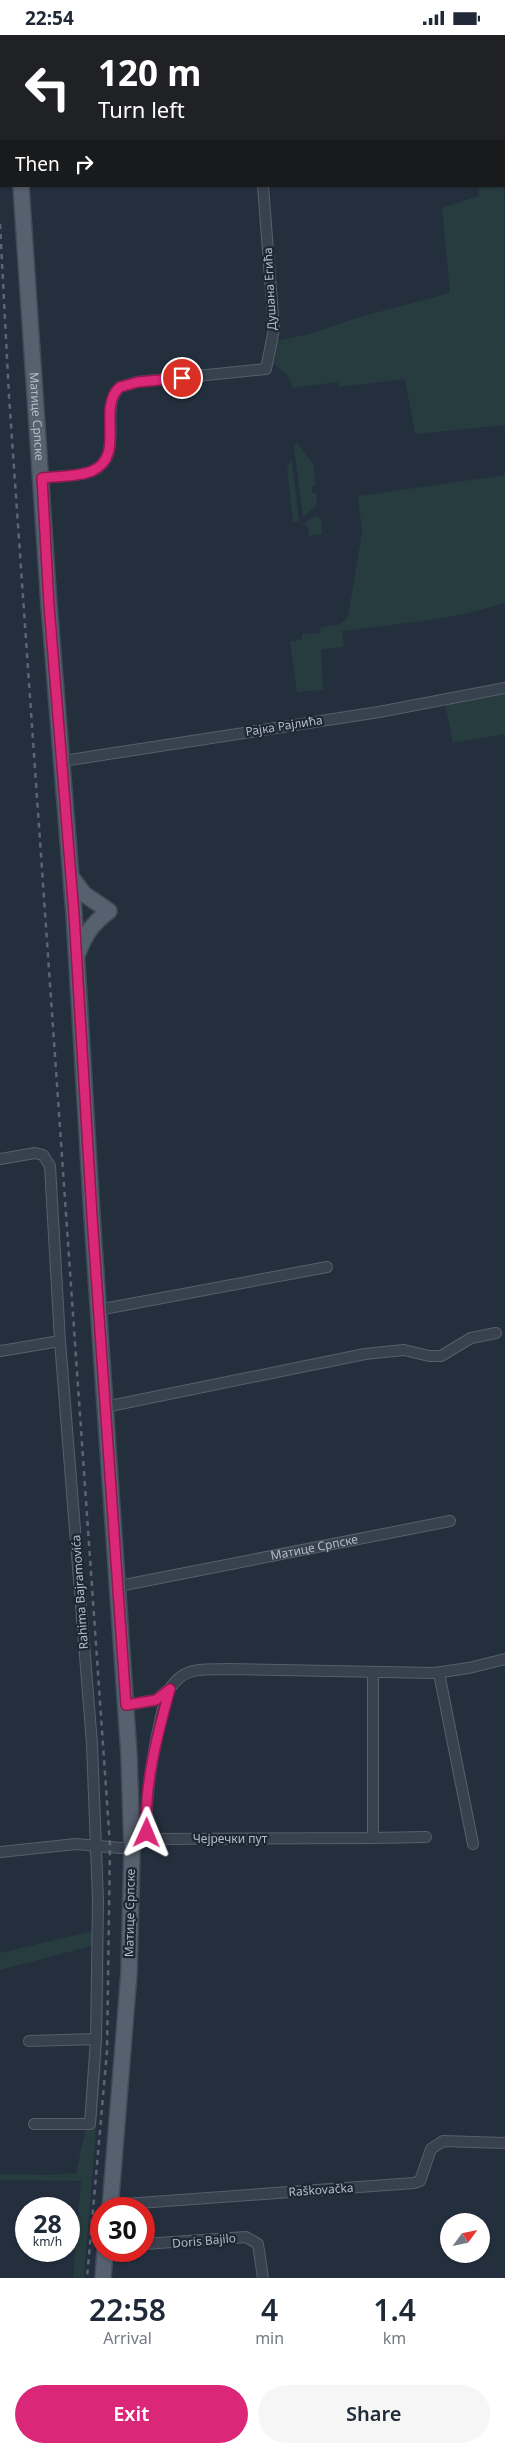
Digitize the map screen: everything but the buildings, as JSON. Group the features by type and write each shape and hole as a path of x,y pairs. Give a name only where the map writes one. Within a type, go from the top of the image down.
{"main road":[{"name":"Матице Српске","path":"22,187 49,605 74,914 98,1311 126,1705 132,1849 129,1973 112,2197"},
{"path":"71,876 84,894 109,911 88,931 76,957"},
{"path":"103,2278 105,2262"}],"street":[{"name":"Душана Егића","path":"42,478 90,472 103,463 109,451 112,400 120,387 138,382 266,369 274,329 263,187"},
{"name":"Рајка Рајлића","path":"63,761 388,710 505,688"},
{"name":"Rahima Bajramovića","path":"0,1159 35,1153 43,1155 50,1166 60,1341 91,1735 97,1844 96,2039 90,2124 34,2124"},
{"path":"98,1311 326,1267"},
{"path":"105,1407 302,1365 404,1349 428,1356 441,1356 471,1338 496,1333"},
{"path":"0,1351 60,1341"},
{"name":"Матице Српске","path":"119,1586 450,1521"},
{"path":"126,1705 156,1700 181,1677 195,1670 439,1673 505,1659"},
{"path":"373,1673 374,1838"},
{"path":"439,1673 473,1844"},
{"name":"Чејречки пут","path":"170,1689 153,1755 147,1816 147,1833 151,1839 426,1837"},
{"path":"0,1851 76,1844 97,1844 132,1849"},
{"path":"29,2041 96,2039"},
{"name":"Raškovačka","path":"155,2204 414,2183 420,2181 424,2174 431,2149 443,2141 505,2143"},
{"name":"Doris Bajilo","path":"155,2243 246,2237 258,2244 263,2278"}],"green space":[{"path":"478,187 504,187 505,425 415,434 405,379 340,387 337,382 293,388 287,374 272,363 275,341 310,334 356,318 450,293 442,208 479,196"},
{"path":"296,442 314,465 315,486 312,486 312,493 316,493 317,504 303,518 294,446"},
{"path":"292,460 299,521 293,522 287,467"},
{"path":"505,475 505,603 465,614 404,624 342,631 344,647 321,649 323,690 297,692 290,641 302,640 302,634 320,633 319,628 340,624 348,617 362,532 358,496"},
{"path":"315,516 321,518 322,534 309,536 308,526 303,524"},
{"path":"505,691 505,734 453,743 445,703"},
{"path":"102,1853 104,1976 102,2055 84,2278 73,2278 74,2262 80,2262 81,2181 0,2180 0,2174 50,2175 76,2173 87,2123 92,2123 96,1854"},
{"path":"93,1931 95,1945 0,1970 0,1953"}],"railway":[{"path":"0,224 9,396 110,1845 107,2051 87,2278"}],"route":[{"path":"147,1833 146,1826 153,1755 170,1689 156,1700 142,1704 126,1705 119,1586 99,1330 74,914 49,605 42,478 90,472 103,463 109,451 112,400 120,387 138,382 182,378"}]}
